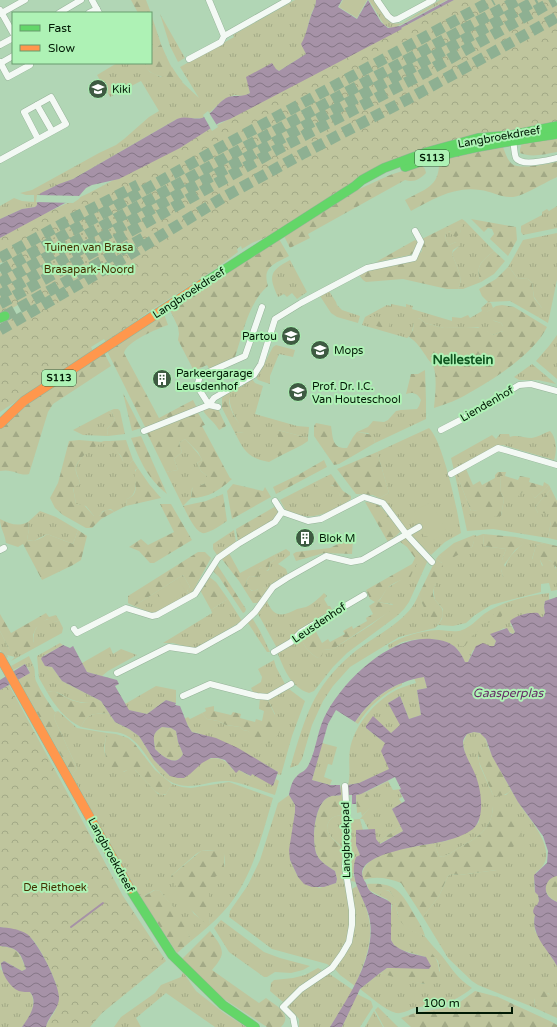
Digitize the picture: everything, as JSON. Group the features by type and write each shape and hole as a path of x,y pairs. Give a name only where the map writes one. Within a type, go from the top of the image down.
{"main road":[{"name":"Langbroekdreef","path":"0,424 24,401 355,186 429,158 557,126"},
{"name":"Langbroekdreef","path":"512,138 557,134"},
{"name":"Langbroekdreef","path":"0,415 17,403 24,401"},
{"name":"Langbroekdreef","path":"1,659 140,908 172,955 223,1005 256,1027"}],"street":[{"path":"12,31 1,12 25,0"},
{"path":"61,12 81,0"},
{"path":"92,0 98,11"},
{"path":"209,0 224,36"},
{"path":"189,59 221,42 224,36 288,0"},
{"path":"377,0 388,16 393,20 398,19 433,0"},
{"path":"0,45 12,39"},
{"path":"12,56 0,62 8,77 30,64"},
{"path":"0,159 38,139 52,131 66,124 51,97 24,112 38,139"},
{"path":"37,105 52,131"},
{"path":"512,138 516,158 521,162 527,163 557,158"},
{"path":"144,431 209,404 214,398 254,375 261,364 275,319 315,295 367,268 414,258 421,242 415,231"},
{"path":"218,407 209,404 197,386 200,376 246,356 262,307"},
{"name":"Liendenhof","path":"441,430 472,414 519,385 531,384 557,391"},
{"path":"451,474 498,448 557,465"},
{"path":"275,501 282,512 308,521 321,519 364,497 383,503 407,535 432,562"},
{"path":"74,629 77,633 126,608 152,616 158,615 194,594 218,558 275,522 282,512"},
{"path":"116,673 169,647 196,651 239,627 255,612 273,587 326,556 351,562 362,560 420,527"},
{"name":"Leusdenhof","path":"274,652 291,642 302,632 364,595"},
{"path":"183,696 210,684 257,696 268,697 291,684"},
{"name":"Langbroekpad","path":"295,1027 293,1017 283,1007 301,989 332,968 349,942 352,925 352,910 345,866 348,835 345,786"}],"green space":[{"path":"131,0 146,0 151,12 137,12"},
{"path":"295,0 316,0 302,44 306,54 279,71 276,69 249,88 250,93 244,96 234,95 223,100 202,118 177,119 73,179 46,191 38,197 37,205 35,207 22,209 0,219 0,206 14,198 22,201 34,202 34,195 20,193 32,190 116,145 149,117 159,111 141,81 110,97 97,75 115,64 146,64 146,67 150,72 161,77 172,67 182,82 199,98 180,67 234,37 233,35"},
{"path":"343,0 367,0 357,18 339,7"},
{"path":"369,0 375,0 386,17 397,24 402,23 440,0 447,0 392,29 384,25"},
{"name":"Brasapark-Noord","path":"454,0 555,0 557,5 557,124 428,149 269,236 242,249 241,246 237,249 238,252 217,268 153,309 106,342 104,339 91,347 93,351 0,412 0,325 29,309 25,301 0,315 0,273 7,269 3,262 0,263 0,238 33,219 89,193"},
{"path":"160,14 185,58 178,62 170,46"},
{"path":"152,17 161,44 152,52"},
{"path":"161,44 173,69 183,82 151,73 146,67 146,64 152,64 152,52"},
{"path":"557,136 557,152 543,155 529,155 520,153 522,143"},
{"path":"503,147 506,156 512,164 516,166 534,166 557,162 557,177 528,192 513,197 480,190 462,190 444,194 411,211 405,200 430,186 437,176 439,160"},
{"path":"421,165 425,169 426,173 419,179 414,181 405,180 308,234 310,238 290,248 284,236 357,190 390,175"},
{"path":"557,206 557,228 523,235 521,232 521,226 542,215 542,212 547,209 549,211"},
{"name":"Tuinen van Brasa","path":"118,213 130,230 124,249 102,270 71,278 56,272 48,260 49,240 96,216"},
{"path":"462,219 465,221 458,236 453,236 450,231 445,233 446,240 449,245 456,242 459,243 459,246 453,250 452,253 460,276 460,284 458,289 447,289 403,279 366,282 359,275 391,263 415,258 422,251 422,239"},
{"path":"471,219 516,227 517,240 508,256 490,239 494,234 492,229 488,228 484,232"},
{"path":"465,221 494,251 483,261 479,268 481,282 463,289 458,289 460,284 460,276 452,253 459,246 456,242 449,245 446,240 445,233 447,231 460,233 461,225"},
{"path":"557,233 557,280 548,323 538,317 542,311 542,308 534,297 532,283 528,279 517,278 508,267 523,240"},
{"path":"279,239 289,256 274,264 268,270 268,286 261,293 251,310 235,357 211,372 207,365 194,371 178,340 178,327 170,310"},
{"path":"415,240 418,242 416,252 410,255 376,262"},
{"path":"494,251 505,261 494,274 481,282 479,268 483,261"},
{"path":"290,260 307,292 297,299 292,293 287,297 284,294 278,297 272,279 273,274 278,267"},
{"path":"508,267 517,278 528,279 532,283 534,298 543,311 538,317 510,301 488,302 482,296 479,289 496,279"},
{"path":"329,291 337,305 342,310 360,316 358,323 337,317 331,313 320,296"},
{"path":"488,302 491,303 493,308 487,312 494,321 501,323 503,326 503,331 493,335 478,327 444,328 425,323 419,318 414,323 411,335 407,338 362,325 365,317 387,305 391,306 391,304 406,307 406,304 413,306 412,309 452,321 452,317 461,318 468,315 470,318 482,311 481,308"},
{"path":"502,305 514,307 547,327 541,337 523,356 501,373 461,398 434,408 436,385 434,368 419,346 409,337 413,330 414,321 419,318 425,323 444,328 482,328 493,335 503,331 503,326 501,323 489,319 485,313 496,306"},
{"path":"164,314 168,325 150,332 136,340 126,349 124,353 159,418 193,400 197,408 146,429 107,351"},
{"path":"370,316 391,318 388,330 368,323"},
{"path":"557,335 557,379 536,361"},
{"path":"100,345 111,366 53,404 48,412 29,474 26,475 5,470 0,471 0,418"},
{"path":"276,345 295,350 293,357 279,354 270,376 270,384 258,380 256,376 273,347"},
{"path":"532,364 556,384 538,380 519,380 514,377"},
{"path":"425,370 426,400 421,400 415,394 406,394 411,374 418,374"},
{"path":"252,379 255,383 263,386 255,414 297,426 309,427 308,438 278,430 278,457 269,462 251,456 241,445 235,433 244,432 232,411 229,391 243,386 243,384"},
{"path":"229,391 231,395 229,401 230,407 239,423 247,420 254,423 253,427 244,432 235,433 222,408 222,398"},
{"path":"123,393 141,428 132,431"},
{"path":"421,400 426,400 426,419 375,443 374,438 368,433 357,432 368,427 373,421 384,422 388,420 396,411 417,409"},
{"path":"206,407 218,409 226,426 219,430 202,409"},
{"path":"118,409 120,411 125,434 108,436 107,429 115,420 112,412 109,411"},
{"path":"109,411 112,412 115,420 107,429 108,436 83,435 73,430"},
{"path":"197,411 205,425 202,426 230,478 232,479 213,493 203,497 191,498 193,484 197,481 201,485 207,480 207,476 201,471 197,463 202,460 198,452 185,439 179,443 182,452 174,459 178,470 166,472 147,433"},
{"path":"316,423 331,426 334,442 338,447 347,448 357,432 373,435 375,443 339,464 334,465 314,436 314,426"},
{"path":"429,428 434,435 444,461 457,510 461,533 445,542 431,555 413,538 384,501 379,498 389,493 377,452"},
{"path":"278,430 308,438 308,441 278,457"},
{"path":"550,431 554,437 556,445 554,460 503,445 498,445 454,470 451,458 492,435 496,439 500,434 509,434 510,437 517,436 532,438"},
{"path":"141,436 167,494 154,482 145,469 131,438"},
{"path":"185,439 202,460 197,463 201,471 207,476 207,481 204,484 192,488 191,498 183,506 166,472 178,470 174,459 182,452 179,443"},
{"path":"79,440 103,442 85,454 76,467 80,484 73,488 76,504 84,505 94,516 99,516 104,511 108,510 114,512 101,519 92,528 86,528 63,515 55,508 50,498 58,483 69,441"},
{"path":"126,440 133,460 127,464 123,461 110,441"},
{"path":"110,441 123,461 130,463 133,460 138,468 135,470 135,491 131,497 127,499 126,506 114,512 111,509 103,511 99,516 94,516 86,506 76,504 73,487 80,484 76,469 79,461 91,448 100,442"},
{"path":"377,452 389,493 379,498 373,495 356,494 337,469"},
{"path":"324,460 327,467 276,494 273,487"},
{"path":"138,468 161,498 126,506 127,499 135,492 135,471"},
{"path":"466,469 473,485 480,481 482,485 495,478 495,475 498,472 506,472 505,476 500,476 501,493 504,499 501,516 493,517 485,510 471,511 457,475 455,475"},
{"path":"331,474 343,491 351,496 351,499 341,506 339,493 333,485 320,488 315,482"},
{"path":"455,475 457,475 471,511 485,509 501,516 504,499 501,493 500,475 505,476 505,486 519,494 524,491 530,491 535,498 549,485 551,489 535,507 538,513 555,513 555,521 551,521 548,538 493,529 467,531"},
{"path":"505,476 518,480 520,476 530,478 529,482 543,486 544,482 549,485 535,498 530,492 522,492 517,499 512,499 506,491"},
{"path":"315,482 316,485 332,485 338,489 341,506 314,516 301,516 286,511 280,500"},
{"path":"233,484 263,491 265,487 271,497 232,519 227,491"},
{"path":"551,489 557,501 557,540 548,538 551,521 555,520 555,513 538,513 535,507"},
{"path":"223,494 227,521 211,531 202,533 198,531 183,506 206,501"},
{"path":"365,502 376,503 401,531 388,542"},
{"path":"431,502 447,532 430,542 427,536 424,536 415,519 417,517 414,511"},
{"path":"160,504 171,504 192,540 154,563 150,563 139,551 129,547 141,539 148,545 174,532"},
{"path":"276,506 279,512 276,518 238,542 236,529"},
{"path":"40,511 56,517 78,530 73,544 47,534 34,541 27,540 29,529 28,522"},
{"path":"0,519 14,524 24,524 28,522 29,529 27,540 30,541 38,540 47,534 73,544 78,530 87,536 81,560 42,580 23,544 18,547 6,543"},
{"path":"234,530 236,542 217,555 213,549 213,544"},
{"path":"483,534 484,546 506,549 502,560 493,560 501,569 503,577 507,561 524,543 516,537 544,543 536,545 532,559 540,560 542,566 549,560 554,563 557,574 557,590 551,591 549,583 541,584 541,592 491,605 475,615 466,623 453,626 438,625 442,619 443,609 435,600 434,595 434,588 442,563 436,559 439,555 444,560 472,547 474,535 477,536"},
{"path":"483,534 516,537 525,543 515,550 504,565 510,574 503,577 501,569 497,568 492,560 502,560 506,549 484,546"},
{"path":"474,535 472,547 447,561 444,561 439,555 454,543"},
{"path":"352,537 352,554 324,553 296,561 293,554 296,552 330,548"},
{"path":"407,537 421,553 410,578 400,580 391,585 377,602 393,605 389,612 333,649 323,650 322,656 318,658 312,654 305,646 301,636 313,626 322,643 328,639 330,642 345,634 343,631 352,626 353,629 367,621 366,618 373,614 369,606 375,602 370,599 366,590 412,564 415,558 407,547 399,541"},
{"path":"544,543 557,546 557,574 555,570 556,567 551,561 549,560 548,567 545,569 540,560 532,560 536,545"},
{"path":"286,549 290,552 290,555 278,564 286,569 288,575 273,583 267,590 263,587 254,591 249,589 247,585 248,578 250,576 258,577 259,569 261,567 267,571 269,570 270,563 276,559 274,555"},
{"path":"198,552 205,552 211,558 193,591 189,594 187,589 190,587 183,575 134,606 128,603 128,596"},
{"path":"229,553 240,573 274,555 276,559 270,563 268,570 265,571 261,567 259,569 258,577 250,576 246,582 247,586 252,591 257,590 260,587 267,590 258,603 253,603 239,581 221,558"},
{"path":"421,553 428,560 409,602 397,616 347,653 333,667 314,691 309,693 302,690 292,682 277,652 301,636 307,649 318,658 323,650 333,649 371,625 388,612 393,604 376,602 380,600 387,588 402,579"},
{"path":"436,559 442,563 444,571 436,583 433,594 443,612 442,618 438,625 426,611 419,594"},
{"path":"216,563 246,609 245,612 243,613 219,577 212,570"},
{"path":"183,575 190,587 187,590 189,594 154,614 134,606"},
{"path":"208,576 216,582 228,599 211,610 200,590"},
{"path":"178,579 186,592 165,605 157,592"},
{"path":"324,593 327,596 324,599 333,611 277,648 257,612 267,598 268,604 273,611 282,614 309,606"},
{"path":"549,593 549,600 545,601 545,613 543,617 532,614 524,614 517,618 510,624 515,632 513,634 504,628 491,635 496,641 494,646 473,650 468,662 465,662 457,648 447,642 441,641 427,639 412,640 400,643 389,649 388,645 418,633 438,630 459,631 465,629 484,614 507,602"},
{"path":"419,594 423,605 438,625 435,628 399,637 350,667 333,686 323,701 312,725 302,759 298,765 290,768 300,734 311,706 327,680 338,667 359,648 399,621 412,607"},
{"path":"228,599 242,621 195,649 173,643 163,643 212,613 211,610"},
{"path":"506,605 500,618 486,623 487,616 493,615 499,607"},
{"path":"46,613 49,617 56,615 59,620 56,622 47,619 36,628 33,635 34,646 17,655 10,651 0,631 0,614 11,633"},
{"path":"251,616 270,652 267,652 248,623"},
{"path":"50,619 56,622 59,620 63,628 62,633 11,661 15,657 7,655 8,657 5,659 0,650 0,631 10,651 34,642 34,634 37,627 43,621"},
{"path":"477,624 481,628 471,637 465,646 459,646 465,633"},
{"path":"60,643 63,645 43,656 41,659 45,665 52,667 62,681 101,701 93,703 81,702 70,699 57,692 47,692 39,678 37,656"},
{"path":"110,647 113,654 121,649 137,655 108,671 102,676 87,672 82,663"},
{"path":"29,656 33,665 28,668 25,664 13,670 11,666"},
{"path":"274,660 285,684 265,695 253,692 251,688 261,682 262,677 258,669"},
{"path":"33,665 35,679 40,689 55,712 58,711 54,718 77,768 72,775 18,679 30,673 28,668"},
{"path":"424,677 427,688 417,690 421,715 409,719 400,696 388,703 401,725 391,733 366,728 385,743 390,769 359,783 348,785 349,758 352,741 365,717 377,704 391,693 416,683 414,678"},
{"path":"402,683 402,685 377,701 358,724 355,722 376,699 388,690"},
{"name":"De Riethoek","path":"9,685 123,896 166,961 102,1013 90,1027 46,1027 55,1011 58,1000 57,986 49,967 42,953 28,935 12,929 0,927 0,690"},
{"path":"156,686 176,690 176,703 166,700 147,714 128,710 125,704"},
{"path":"289,689 305,701 292,736 281,775 277,774 278,772 259,761 198,733 192,732 184,719 188,717 190,719 202,713 207,719 218,721 226,725 240,727 252,734 275,714 266,696"},
{"path":"54,691 71,700 82,703 101,701 109,713 89,716 81,727 65,716 53,702 47,692"},
{"path":"266,696 280,726 280,732 273,742 261,743 248,731 243,730 240,727 226,725 218,721 207,719 202,713 206,711 205,708 214,706 214,711 231,715 233,712 241,714 240,718 255,722 256,719 262,721 264,711 259,709 260,698"},
{"path":"58,711 77,728 107,733 104,751 109,762 120,772 135,770 158,794 165,795 172,784 191,788 229,782 273,798 260,843 241,887 223,912 211,924 191,941 182,919 160,891 154,890 141,898 72,775 77,768 54,718","holes":["216,850 224,854 225,862 222,871 214,877 209,884 209,925 194,914 171,876 201,851"]},
{"path":"109,713 115,722 139,736 154,760 170,776 205,760 214,758 221,759 228,763 233,770 239,770 250,776 252,774 273,785 276,779 279,781 275,795 228,781 194,786 173,783 160,773 135,741 129,737 117,732 81,727 89,716"},
{"path":"162,727 171,728 176,731 178,742 183,754 177,760 169,759 161,755 155,749 155,734 158,729"},
{"path":"474,732 482,735 488,747 483,748 478,756 480,766 493,795 506,795 511,790 522,809 539,832 545,846 545,860 542,867 536,872 534,883 535,892 538,894 539,901 534,919 535,931 557,966 557,1004 548,993 534,999 535,1008 478,985 448,958 423,917 439,896 448,876 451,874 459,875 497,870 493,806 490,822 482,833 470,841 443,857 439,856 434,843 446,841 472,829 479,822 463,743 467,734"},
{"path":"107,733 128,738 134,743 155,770 172,784 166,794 161,795 155,791 135,770 127,770 121,773 111,766 105,751"},
{"path":"322,743 337,747 332,765 328,764 324,777 332,780 330,785 312,780"},
{"path":"488,747 511,790 504,795 493,795 479,762 478,750 480,748"},
{"path":"388,781 393,790 401,789 399,790 402,797 399,799 402,803 392,809 401,826 378,842 363,819 360,819 373,804 366,792"},
{"path":"343,785 345,816 332,818 328,823 327,830 331,837 344,850 342,869 344,884 336,883 337,879 335,871 318,858 314,841 315,823 320,807 329,797 341,795 341,786"},
{"path":"366,792 374,804 362,816 361,812 357,813 356,795"},
{"path":"289,795 295,805 290,860 298,877 319,888 336,883 344,883 342,847 331,837 327,830 327,826 332,818 345,816 350,905 349,932 345,945 331,967 327,964 272,949 229,917 230,911 248,885 260,860 278,803"},
{"path":"496,803 511,810 518,818 522,828 521,833 502,867 497,870 459,875 451,874 448,876 439,896 423,917 401,883 382,878 363,880 363,872 367,864 383,854 405,848 434,843 439,856 443,857 482,833 490,822 493,806"},
{"path":"360,819 363,830 356,830 356,845 360,855 353,875 356,882 351,881 347,820"},
{"path":"401,826 403,831 379,844 378,842"},
{"path":"201,851 222,851 224,854 224,868 222,873 213,878 209,885 209,926 186,904 171,876"},
{"path":"552,876 557,876 557,902 547,894 546,891 546,884"},
{"path":"367,884 377,884 391,887 401,894 422,927 425,936 403,925 399,918 392,894 389,891 385,890 380,893 380,896 369,890"},
{"path":"357,886 367,911 370,924 370,933 368,951 355,986 340,975 334,968 344,955 354,918 352,889"},
{"path":"155,890 160,891 183,919 191,941 177,953 141,898"},
{"path":"383,890 388,890 391,893 395,901 399,917 403,924 425,937 452,970 472,988 451,1001 414,1008 398,1013 386,1009 360,989 380,973 424,984 440,971 438,961 432,954 410,950 408,952 394,945 390,932 392,905 387,899 380,896 380,893"},
{"path":"221,920 264,952 310,966 303,970 291,973 275,972 267,977 264,977 229,952 214,928"},
{"path":"210,931 219,943 222,950 219,961 212,970 259,1003 266,998 282,1010 285,1018 281,1027 267,1027 221,997 193,973 182,959"},
{"path":"0,946 11,948 18,952 26,969 22,971 4,961 1,963 0,970"},
{"path":"414,947 426,949 431,952 437,961 439,966 439,979 435,983 423,984 380,973 387,968 402,968 426,957 408,952"},
{"path":"318,968 322,970 283,1002 270,991 271,983 274,980 305,975"},
{"path":"1,969 25,992 30,992 32,997 32,1010 22,1027 0,1027"},
{"path":"183,972 196,991 224,1013 246,1027 215,1027 166,993 136,1018 141,1027 114,1027 121,1017 155,993 161,985 181,977"},
{"path":"328,973 353,990 330,1027 299,1027 299,1019 287,1006 301,993"},
{"path":"540,990 547,993 556,1003 557,1018 535,1008 534,994"},
{"path":"475,991 498,997 552,1022 557,1025 557,1027 411,1027 401,1018 415,1013 450,1007"},
{"path":"357,994 371,1001 373,1007 360,1027 342,1027"},
{"path":"378,1007 398,1027 384,1027 375,1010"},
{"path":"374,1011 383,1027 365,1027"}],"water":[{"path":"316,0 342,0 338,7 357,19 368,0 381,22 388,28 400,26 448,0 454,0 401,28 402,29 230,119 219,123 180,148 119,179 92,185 86,188 78,197 0,238 0,219 22,209 35,207 37,205 38,196 41,193 73,179 177,119 184,117 202,118 212,112 226,98 250,93 246,77 272,63 279,71 306,54 301,44"},
{"name":"Gaasperplas","path":"557,597 557,876 549,880 546,885 546,891 551,899 557,902 557,966 538,936 534,922 535,915 533,913 535,906 539,901 538,895 535,892 534,875 547,863 548,851 543,836 518,802 492,756 486,739 480,733 474,732 467,734 463,742 463,746 479,787 481,810 477,824 470,831 448,840 391,852 367,864 362,873 370,891 391,903 391,940 394,945 409,953 426,957 431,966 429,969 387,968 360,989 342,1027 330,1027 353,988 366,960 371,930 369,916 355,880 354,865 356,857 360,855 356,845 356,830 375,829 376,839 380,844 403,831 392,809 405,801 399,790 401,789 395,777 356,795 356,804 352,804 352,795 348,795 348,785 359,783 389,769 381,751 385,743 366,728 366,726 373,716 391,733 400,725 388,703 400,696 409,719 421,715 417,690 427,688 424,677 413,679 385,692 369,705 355,722 336,710 328,724 312,780 330,785 340,785 341,795 329,797 320,807 315,823 314,841 318,858 335,871 337,879 336,883 324,887 312,887 304,884 298,877 290,860 289,850 295,805 289,795 294,780 298,774 307,768 321,725 327,712 335,699 358,673 371,661 386,651 401,644 416,640 436,639 455,647 460,652 465,662 468,662 476,646 483,643 494,646 496,641 490,634 507,628 510,633 513,634 515,632 510,621 523,614 531,613 538,613 541,617 543,617 545,613 545,601"},
{"path":"63,645 70,648 73,646 87,672 117,680 119,684 115,686 129,710 147,714 166,700 176,703 175,705 180,706 192,732 216,738 238,748 278,772 273,786 252,774 251,776 239,770 236,773 225,760 218,758 211,758 202,763 184,778 170,776 154,760 139,736 115,722 101,701 62,681 52,667 45,666 41,659","holes":["162,727 171,728 176,731 178,742 183,754 177,760 169,759 161,755 155,749 154,736 156,732"]},
{"path":"25,664 30,673 0,690 0,680"},
{"path":"0,927 10,928 27,934 37,946 48,964 56,984 59,999 57,1007 46,1027 22,1027 32,1010 34,1001 33,996 30,992 23,992 14,988 8,982 4,974 1,963 4,961 22,971 26,969 18,952 11,948 0,946"}],"pier":[{"path":"208,111 218,127 212,131 203,115"},
{"path":"37,195 81,196 73,203 36,202"}],"waterway":[{"path":"71,927 103,903"}],"tunnel":[{"path":"0,271 221,147 493,0"},
{"path":"0,283 245,147 518,0"},
{"path":"0,295 157,206 537,0"},
{"path":"0,304 278,149 417,77 555,0"},
{"path":"0,330 124,258 224,197 304,153 412,97 557,17"},
{"path":"0,258 138,185"},
{"path":"5,316 143,238"}],"traffic: fast":[{"path":"202,284 355,186 362,180 384,168 427,152 478,138 512,135 557,126"},
{"path":"405,167 442,155 499,143 557,134"},
{"path":"0,318 5,316"},
{"path":"130,889 172,955 223,1005 255,1027"}],"traffic: slow":[{"path":"0,424 24,401 202,284"},
{"path":"0,657 130,889"}],"place":[{"name":"Kiki","path":"98,89"},
{"name":"Partou","path":"291,336"},
{"name":"Mops","path":"320,350"},
{"name":"Parkeergarage Leusdenhof","path":"162,379"},
{"name":"Prof. Dr. I.C. Van Houteschool","path":"298,392"},
{"name":"Blok M","path":"305,538"}],"district":[{"name":"Nellestein","path":"463,360"}]}
